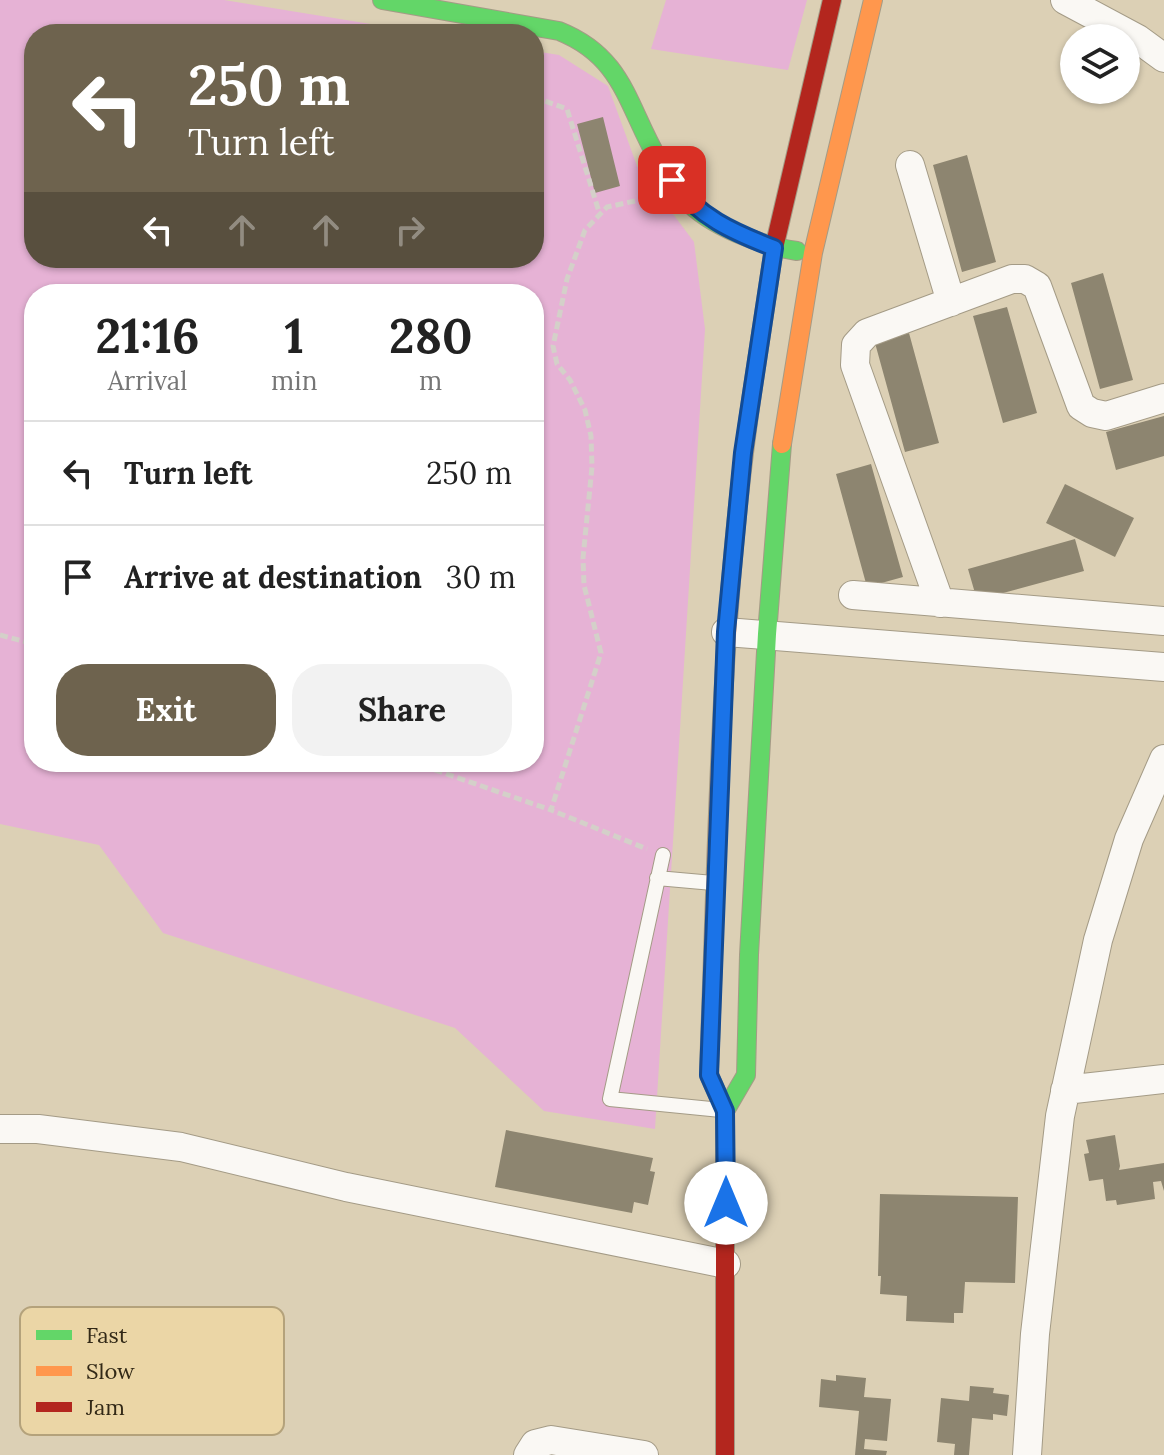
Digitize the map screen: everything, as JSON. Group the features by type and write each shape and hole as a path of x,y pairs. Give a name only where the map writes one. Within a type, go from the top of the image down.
{"main road":[{"path":"382,0 521,24"},
{"path":"500,20 503,0"},
{"path":"725,1455 725,1111 709,1075 726,632 743,453 774,248 832,0"},
{"path":"725,1111 746,1075 749,955 767,634 782,441 813,253 873,0"},
{"path":"544,28 579,39 617,74 658,159 687,201 729,230 774,248 813,253"}],"street":[{"path":"1065,0 1138,39 1164,58"},
{"path":"910,165 951,302"},
{"path":"940,603 855,365 856,345 867,333 1012,279 1025,279 1037,286 1081,406 1092,413 1106,416 1164,398"},
{"path":"853,595 1164,621"},
{"path":"726,632 1164,667"},
{"path":"1027,1455 1035,1334 1065,1090 1098,940 1129,839 1164,759"},
{"path":"1065,1090 1164,1079"},
{"path":"0,1129 38,1129 181,1147 346,1187 726,1264"},
{"path":"528,1455 535,1444 551,1440 644,1455"}],"lane":[{"path":"663,855 610,1099 725,1111"},
{"path":"657,878 717,883"}],"path":[{"path":"544,101 567,109 600,215"},
{"path":"551,810 601,653 584,585 583,558 592,467 591,436 585,410 570,380 557,364 553,346 567,279 585,230 607,207 635,201"},
{"path":"0,635 24,641"},
{"path":"441,772 551,810 663,855"}],"shaded area":[{"path":"0,0 224,0 371,24 24,24 24,268 544,268 544,53 559,55 608,86 637,166 694,242 705,329 655,1129 544,1111 455,1028 163,933 99,845 0,824"},
{"path":"666,0 807,0 788,70 651,49"}],"building":[{"path":"603,117 620,186 595,193 577,124"},
{"path":"967,155 996,262 962,272 933,165"},
{"path":"1103,273 1133,380 1100,389 1071,283"},
{"path":"1007,307 1037,413 1003,423 973,316"},
{"path":"909,333 939,443 905,452 875,343"},
{"path":"1164,416 1164,456 1116,470 1106,432"},
{"path":"871,464 903,577 867,587 836,474"},
{"path":"1065,484 1134,518 1115,557 1046,523"},
{"path":"1075,539 1084,571 977,600 968,569"},
{"path":"506,1130 653,1158 650,1171 655,1172 648,1205 634,1202 632,1213 495,1187"},
{"path":"1115,1135 1119,1170 1164,1163 1164,1191 1161,1181 1153,1182 1155,1199 1117,1205 1116,1200 1106,1201 1103,1179 1089,1181 1084,1154 1089,1153 1086,1140"},
{"path":"880,1194 1018,1197 1015,1283 965,1282 963,1313 954,1313 954,1323 906,1321 907,1296 880,1294"},
{"path":"836,1375 866,1378 864,1397 891,1399 887,1441 865,1439 864,1449 887,1451 886,1455 855,1455 859,1411 819,1407 821,1379 836,1381"},
{"path":"970,1386 994,1388 993,1393 1009,1395 1007,1416 993,1414 993,1420 972,1418 969,1455 954,1455 955,1444 937,1442 941,1398 969,1401"}],"traffic: fast":[{"path":"382,0 519,24"},
{"path":"544,28 559,31 581,42 611,69 658,159 675,186 696,209 737,233 768,245 797,251"},
{"path":"725,1111 746,1075 749,955 767,634 782,444"}],"traffic: slow":[{"path":"782,444 813,253 873,0"},
{"path":"709,1069 727,642 733,556 753,387"}],"traffic: jam":[{"path":"753,387 774,248 832,0"},
{"path":"709,1069 725,1111 725,1455"}],"route":[{"path":"672,180 687,201 729,230 774,248 743,453 726,632 709,1075 725,1111 726,1203"}]}
